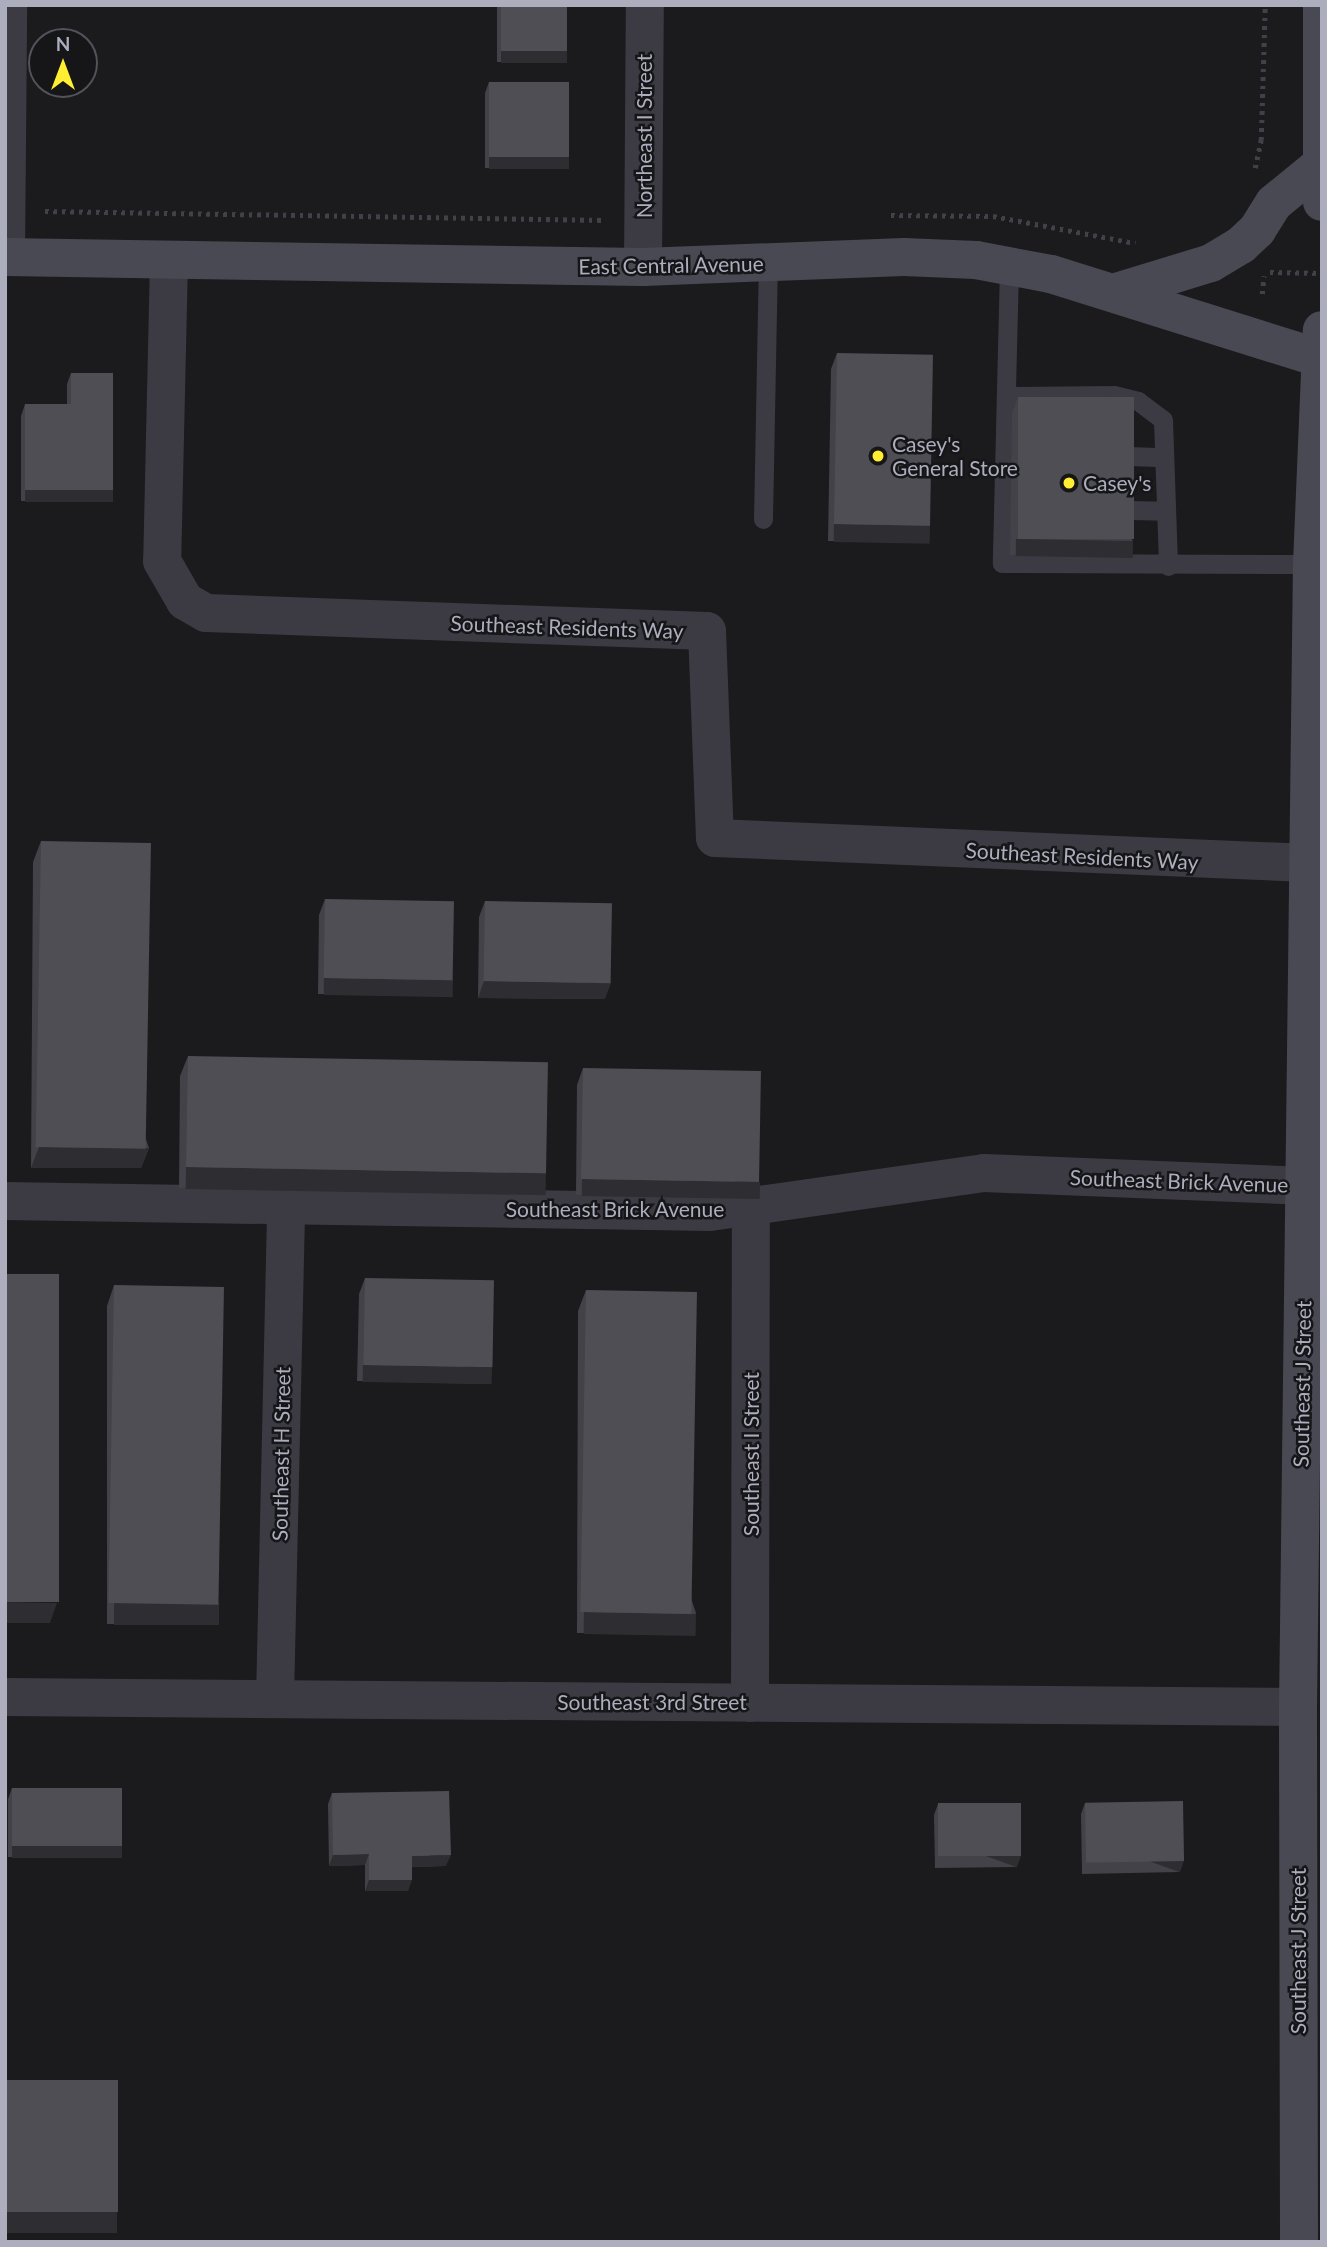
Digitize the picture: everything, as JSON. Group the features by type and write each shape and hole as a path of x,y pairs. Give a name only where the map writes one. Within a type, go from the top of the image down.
{"main road":[{"path":"1113,292 1211,264 1258,230 1274,203 1321,179 1322,5"},
{"name":"East Central Avenue","path":"6,257 643,267 904,257 1009,267 1113,292 1321,349"},
{"name":"Southeast J Street","path":"1299,2242 1298,1707 1310,863 1317,616 1312,564 1321,349"}],"street":[{"path":"6,257 8,5"},
{"name":"Northeast I Street","path":"643,267 645,5"},
{"name":"Southeast Residents Way","path":"169,260 162,561 185,601 206,613 707,632 715,838 1310,863"},
{"name":"Southeast Brick Avenue","path":"5,1201 286,1208 710,1212 984,1174 1306,1186"},
{"name":"Southeast I Street","path":"750,1703 751,1206"},
{"name":"Southeast H Street","path":"275,1699 286,1208"},
{"name":"Southeast 3rd Street","path":"5,1697 1298,1707"}],"lane":[{"path":"763,519 768,264"},
{"path":"1009,267 1007,511 1002,563 1168,566 1312,564"},
{"path":"1007,396 1114,395 1138,401 1163,420 1168,566"},
{"path":"1128,456 1164,457"},
{"path":"1127,510 1166,511"}],"path":[{"path":"1252,180 1261,140 1265,5"},
{"path":"1262,294 1265,271"},
{"path":"1284,272 1322,272"}],"building":[{"path":"501,5 567,5 567,51 501,51"},
{"path":"489,82 569,82 569,157 489,157"},
{"name":"Casey's General Store","path":"837,353 933,355 930,526 834,524"},
{"path":"71,373 113,373 113,490 25,490 25,404 71,404"},
{"name":"Casey's","path":"1018,397 1134,397 1134,539 1018,539"},
{"path":"41,841 151,843 146,1149 36,1147"},
{"path":"325,899 454,901 453,980 324,978"},
{"path":"485,901 612,903 611,983 484,981"},
{"path":"188,1056 548,1062 546,1173 186,1167"},
{"path":"583,1068 761,1071 759,1182 581,1179"},
{"path":"5,1274 59,1274 59,1602 5,1602"},
{"path":"365,1278 494,1280 492,1367 363,1365"},
{"path":"114,1285 224,1287 218,1605 108,1603"},
{"path":"586,1290 697,1292 691,1614 580,1612"},
{"path":"12,1788 122,1788 122,1846 12,1846"},
{"path":"449,1791 451,1855 412,1856 412,1880 369,1880 369,1854 333,1855 332,1793"},
{"path":"1183,1801 1184,1861 1086,1863 1085,1803"},
{"path":"938,1803 1021,1803 1021,1856 938,1856"},
{"path":"5,2080 118,2080 118,2212 5,2212"}],"place":[{"name":"Casey's General Store","path":"878,456"},
{"name":"Casey's","path":"1069,483"}]}
